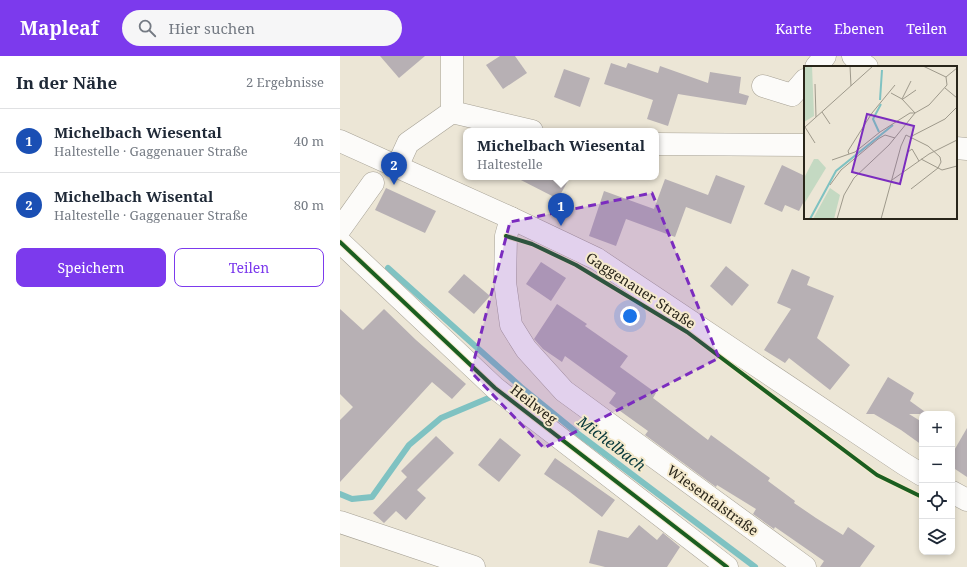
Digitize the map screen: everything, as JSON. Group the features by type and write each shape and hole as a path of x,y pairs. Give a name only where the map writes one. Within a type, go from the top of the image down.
{"street":[{"path":"452,56 452,112"},
{"path":"817,66 825,56"},
{"path":"853,56 867,66"},
{"path":"764,86 792,96 804,81"},
{"path":"397,167 408,143 452,112 519,128"},
{"name":"Gaggenauer Straße","path":"340,142 511,218 597,259 919,473"},
{"path":"659,144 804,145"},
{"path":"957,148 967,149"},
{"path":"340,229 373,183"},
{"name":"Wiesentalstraße","path":"511,218 506,236 505,282 511,325 526,349 564,391 805,567"},
{"name":"Heilweg","path":"340,242 503,394 727,567"},
{"path":"955,494 967,500"},
{"path":"340,522 474,567"}],"highlighted area":[{"path":"652,193 719,358 544,448 471,372 510,222"}],"building":[{"path":"380,56 425,56 399,78"},
{"path":"500,56 515,56 527,73 503,89 486,65"},
{"path":"611,63 626,68 628,63 658,73 660,66 708,83 710,72 741,77 739,93 749,96 746,105 678,94 668,126 647,119 653,100 604,84"},
{"path":"564,69 590,78 580,107 554,97"},
{"path":"782,165 804,176 804,201 799,211 785,205 782,212 764,204"},
{"path":"716,175 745,186 731,224 686,207 675,237 626,219 616,246 589,236 604,191 654,209 665,179 708,195"},
{"path":"521,180 568,180 558,199"},
{"path":"386,188 436,211 425,233 375,210"},
{"path":"541,262 566,278 551,301 526,284"},
{"path":"726,266 749,285 732,306 710,286"},
{"path":"792,269 810,277 807,285 834,296 817,338 850,365 830,390 789,358 785,363 764,350 791,309 777,303"},
{"path":"464,274 490,296 474,314 448,292"},
{"path":"557,304 587,324 585,326 628,356 620,367 656,393 653,398 708,440 711,435 770,478 768,481 795,501 794,503 816,518 843,535 848,527 875,546 860,567 820,567 824,561 775,527 774,529 753,514 756,509 717,485 716,487 645,435 648,431 609,403 616,393 565,356 562,362 543,349 534,339"},
{"path":"340,309 363,330 384,309 416,340 466,384 452,399 432,382 340,482 340,420 353,407 340,394"},
{"path":"888,377 914,393 910,401 924,411 919,411 919,414 909,414 919,420 919,443 874,414 866,414"},
{"path":"967,428 967,477 955,469 955,449"},
{"path":"436,436 454,453 417,490 426,498 406,520 396,511 384,523 373,513 407,477 401,471"},
{"path":"500,438 521,455 499,482 478,465"},
{"path":"555,458 615,500 602,517 544,474"},
{"path":"639,525 657,540 663,533 680,547 667,567 605,567 589,563 598,530 628,538"}],"waterway":[{"name":"Michelbach","path":"388,268 521,387 581,436 755,567"},
{"path":"340,494 352,499 372,497 409,445 441,418 491,397"}],"cycle path":[{"path":"506,236 532,244 576,265 687,332 877,475 919,496"},
{"path":"340,242 495,388 727,567"}],"place":[{"name":"Michelbach Wisental","path":"394,185"},
{"name":"Michelbach Wiesental","path":"561,226"}]}
